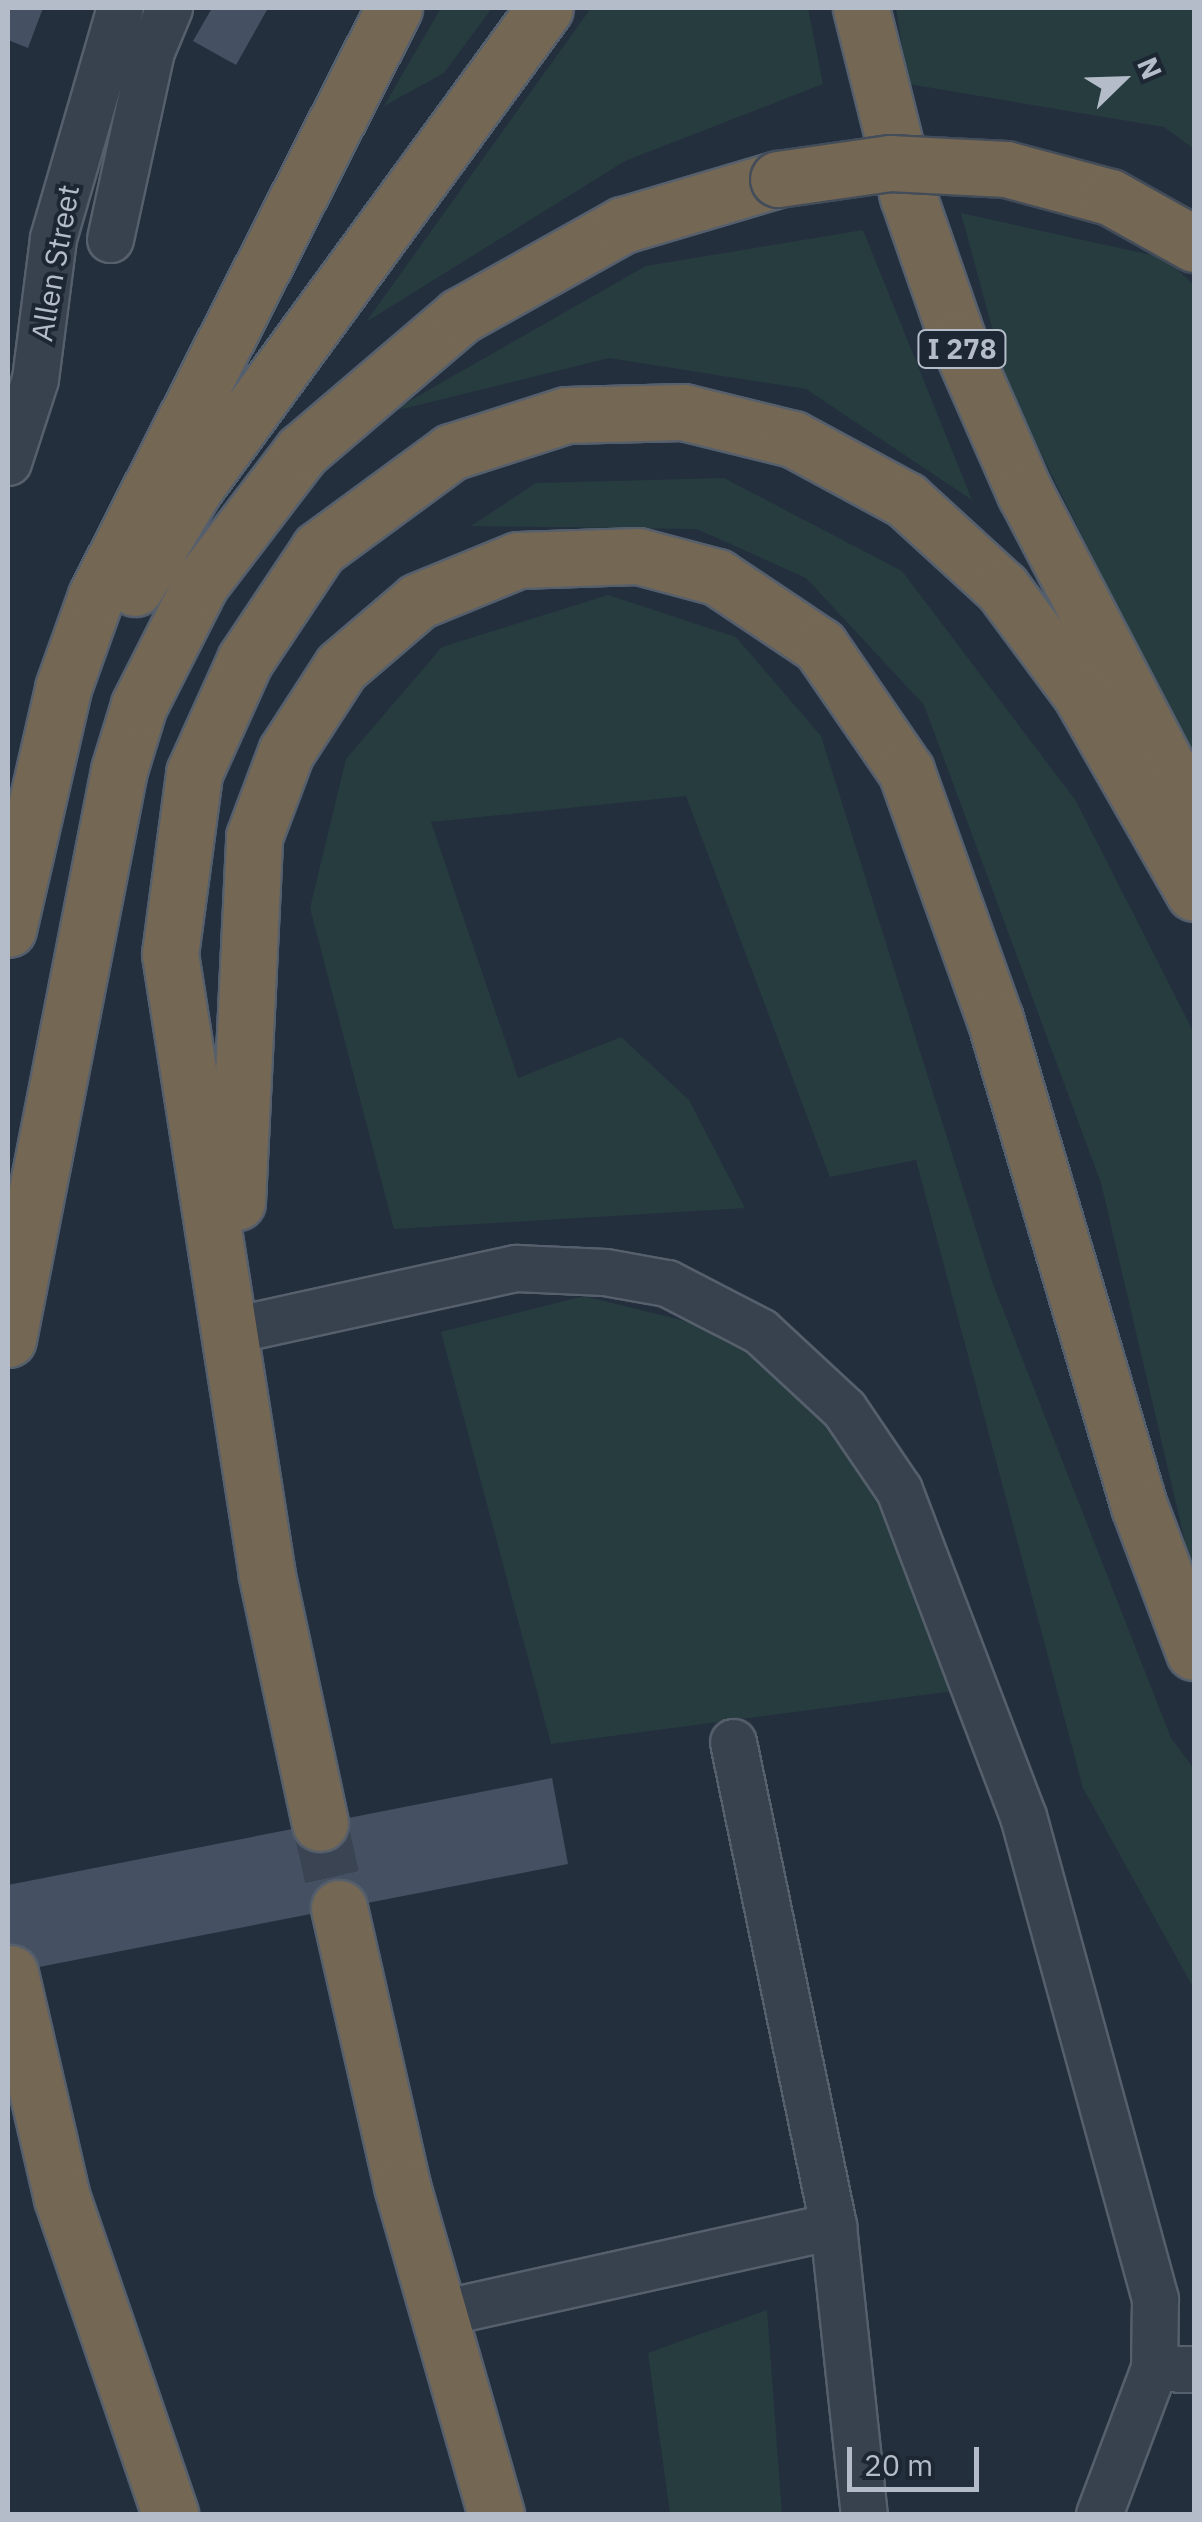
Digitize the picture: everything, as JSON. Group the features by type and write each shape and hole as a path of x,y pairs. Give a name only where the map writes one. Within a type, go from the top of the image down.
{"highway":[{"path":"8,929 63,688 130,519 394,8"},
{"path":"36,804 160,538 545,8"},
{"name":"I 278","path":"861,8 908,196 959,343 1025,493 1194,818"},
{"path":"8,1339 119,770 139,704 201,583 302,451 460,316 622,225 778,179 890,163 1006,169 1110,198 1194,244"},
{"path":"320,1823 267,1574 233,1330 170,954 194,773 246,660 319,549 450,452 566,415 683,412 851,465 960,543 1045,641 1194,893"},
{"path":"233,1330 254,836 312,706 392,620 483,570 597,553 716,577 820,646 906,771 995,1018 1139,1506 1194,1652"},
{"path":"339,1908 436,2314 473,2514"},
{"path":"10,1972 67,2214 170,2514"},
{"path":"436,2314 496,2514"}],"street":[{"name":"Allen Street","path":"8,462 35,379 53,238 120,8"},
{"path":"110,239 151,51 170,8"},
{"path":"233,1330 516,1268 605,1272 667,1283 760,1331 844,1410 899,1490 1022,1816 1174,2368 1099,2514"},
{"path":"733,1742 832,2226 864,2514"},
{"path":"436,2314 832,2226"}],"green space":[{"path":"441,8 492,8 444,73 384,106"},
{"path":"591,8 808,8 823,84 625,161 366,322"},
{"path":"896,8 1194,8 1194,149 1164,127 908,84"},
{"path":"961,213 1165,258 1194,285 1194,761 1008,387"},
{"path":"863,230 972,500 806,389 609,358 390,412 646,266"},
{"path":"724,478 902,571 1076,801 1194,1033 1194,1580 1101,1183 924,705 806,578 697,529 471,526 536,483"},
{"path":"608,595 736,637 821,736 993,1284 1171,1738 1194,1769 1194,1989 1083,1788 916,1160 830,1177 686,796 431,822 518,1078 621,1037 689,1100 745,1208 394,1229 310,908 346,759 442,647"},
{"path":"584,1296 742,1335 888,1495 961,1690 551,1744 441,1332"},
{"path":"767,2310 782,2514 670,2514 648,2353"}],"building":[{"path":"8,8 43,8 28,48 8,40"},
{"path":"212,8 268,8 236,65 193,41"},
{"path":"552,1778 568,1864 8,1973 8,1885"}],"tunnel":[{"path":"320,1823 339,1908"}]}
